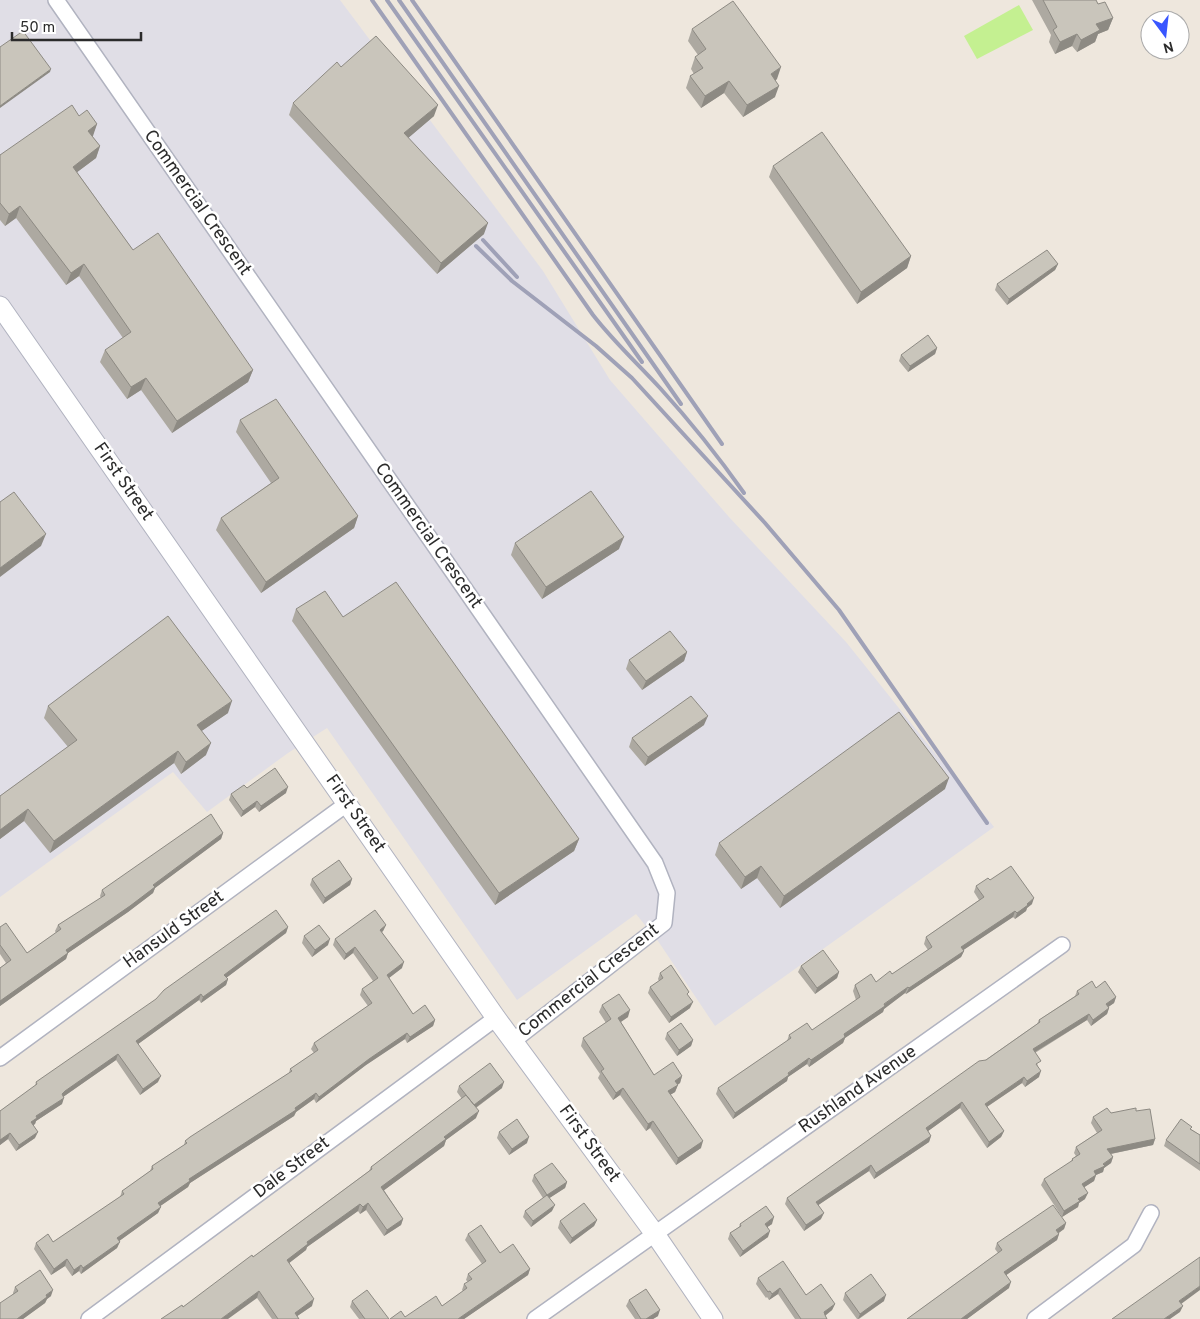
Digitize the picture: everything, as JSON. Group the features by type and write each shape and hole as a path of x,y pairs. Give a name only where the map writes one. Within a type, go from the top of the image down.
{"street":[{"name":"Commercial Crescent","path":"56,0 655,863 667,893 664,923 512,1041"},
{"name":"First Street","path":"0,306 512,1041 655,1234 713,1319"},
{"name":"Hansuld Street","path":"0,1058 348,803"},
{"name":"Rushland Avenue","path":"535,1319 1062,945"},
{"name":"Dale Street","path":"89,1319 496,1018"},
{"path":"1035,1319 1134,1245 1150,1213"}],"shaded area":[{"path":"0,0 340,0 543,271 610,380 729,517 846,642 994,827 715,1026 658,941 636,914 517,1000 327,728 288,753 207,812 173,772 0,897"}],"green space":[{"path":"1019,5 1033,30 977,59 964,36"}],"building":[{"path":"1043,0 1096,0 1098,4 1105,2 1113,18 1096,24 1100,30 1081,40 1077,34 1060,42 1053,30 1057,27"},
{"path":"733,1 781,67 771,74 779,86 747,105 729,81 705,96 690,76 703,68 695,57 706,49 692,29"},
{"path":"23,31 51,69 0,106 0,47"},
{"path":"376,36 438,105 404,133 488,223 441,263 293,103 337,62 341,67"},
{"path":"72,105 79,116 87,110 97,124 88,131 100,146 73,167 133,250 158,233 253,370 177,421 146,378 131,387 105,350 131,332 84,264 71,273 20,206 9,214 0,203 0,155"},
{"path":"822,132 911,256 861,292 773,166"},
{"path":"1047,250 1058,264 1009,299 997,284"},
{"path":"928,335 937,348 910,366 901,355"},
{"path":"276,399 358,516 266,582 221,518 279,478 240,420"},
{"path":"591,491 624,537 546,587 515,543"},
{"path":"14,492 46,534 0,568 0,502"},
{"path":"396,582 579,839 499,893 296,609 325,591 343,617"},
{"path":"168,616 232,701 197,725 211,743 186,762 178,751 54,841 28,809 0,830 0,796 77,740 48,706"},
{"path":"670,631 687,652 646,681 629,660"},
{"path":"691,696 708,716 648,757 632,738"},
{"path":"899,712 949,778 784,896 761,866 745,877 719,843"},
{"path":"275,768 288,787 261,806 257,801 243,811 231,794 244,785 247,788"},
{"path":"211,814 223,833 153,885 155,887 130,906 66,950 68,953 0,1001 0,968 11,960 0,945 0,927 6,923 27,953 61,929 58,925 105,895 102,890"},
{"path":"339,860 352,879 325,898 312,879"},
{"path":"1011,866 1034,898 1028,905 1017,913 1015,911 961,947 964,951 908,987 884,1004 885,1006 844,1034 845,1037 811,1060 809,1058 788,1073 789,1075 735,1113 718,1088 791,1038 789,1035 807,1023 812,1030 860,997 855,985 871,974 876,982 890,971 892,974 932,947 926,937 984,897 976,886 988,878 990,880"},
{"path":"276,910 288,927 224,975 228,979 203,997 201,994 136,1041 161,1076 143,1089 118,1054 65,1091 62,1094 64,1098 36,1116 37,1118 31,1122 38,1132 19,1145 10,1133 0,1140 0,1111 37,1084 36,1082 156,999 164,990"},
{"path":"375,910 386,925 380,930 404,962 387,975 413,1014 425,1005 435,1020 410,1037 407,1033 319,1097 316,1093 295,1108 296,1110 189,1179 190,1181 158,1203 161,1207 117,1238 120,1242 83,1268 81,1265 74,1270 67,1259 54,1269 36,1243 48,1234 53,1242 124,1194 122,1191 153,1169 152,1166 187,1143 185,1141 190,1137 292,1071 290,1069 318,1050 314,1043 372,1003 362,989 378,978 355,947 346,954 335,939"},
{"path":"319,925 330,939 315,950 304,936"},
{"path":"823,950 839,972 817,988 801,966"},
{"path":"671,965 689,992 687,994 693,1002 671,1017 650,987 663,978 660,973"},
{"path":"1092,981 1096,988 1105,981 1116,997 1106,1004 1109,1008 1093,1020 1089,1014 1033,1049 1041,1061 1036,1064 1041,1071 1027,1081 1024,1077 985,1104 1004,1131 989,1142 962,1102 926,1128 931,1136 876,1173 871,1165 816,1202 824,1213 806,1225 787,1198 979,1061 986,1060 1040,1022 1039,1020 1079,994 1077,991"},
{"path":"619,994 630,1010 618,1018 654,1075 673,1062 682,1076 675,1081 678,1085 668,1091 703,1141 678,1158 653,1121 648,1124 623,1088 616,1093 601,1071 604,1069 583,1038 611,1019 602,1005"},
{"path":"681,1023 693,1040 679,1050 667,1033"},
{"path":"490,1063 504,1082 474,1105 459,1086"},
{"path":"466,1095 479,1111 444,1137 446,1139 381,1187 403,1219 387,1230 368,1203 363,1207 360,1204 307,1242 308,1244 287,1260 314,1299 295,1313 299,1319 278,1319 259,1291 221,1319 161,1319 182,1305 183,1307 252,1255 253,1257 372,1169 371,1167"},
{"path":"1107,1108 1111,1113 1136,1108 1136,1111 1150,1109 1155,1139 1107,1149 1113,1157 1103,1164 1105,1166 1094,1171 1096,1175 1082,1184 1088,1193 1078,1199 1080,1201 1064,1211 1044,1179 1073,1160 1080,1154 1076,1147 1102,1130 1093,1117"},
{"path":"517,1119 529,1137 512,1149 499,1132"},
{"path":"1181,1119 1192,1127 1190,1129 1200,1135 1200,1164 1166,1140"},
{"path":"552,1163 567,1182 547,1195 534,1175"},
{"path":"547,1195 555,1205 533,1221 525,1211"},
{"path":"584,1203 597,1220 572,1238 560,1221"},
{"path":"1053,1205 1066,1223 1056,1230 1059,1234 1004,1272 1011,1282 961,1319 907,1319 1002,1250 997,1243"},
{"path":"766,1206 774,1217 765,1224 770,1231 743,1251 730,1233"},
{"path":"481,1225 500,1253 513,1244 530,1269 458,1319 390,1319 401,1311 405,1317 436,1296 442,1306 467,1288 464,1284 472,1279 468,1274 486,1261 468,1234"},
{"path":"1200,1257 1200,1286 1179,1301 1183,1306 1164,1319 1112,1319"},
{"path":"783,1261 806,1295 821,1284 835,1304 824,1312 827,1319 801,1319 780,1288 772,1294 770,1291 768,1292 758,1278"},
{"path":"40,1270 53,1290 46,1295 47,1297 17,1319 0,1319 0,1303 18,1291 15,1287"},
{"path":"871,1274 886,1295 860,1314 845,1293"},
{"path":"646,1289 660,1310 646,1319 641,1319 629,1300"},
{"path":"367,1290 389,1319 365,1319 352,1301"}],"railway":[{"path":"372,0 593,315 682,413 744,493"},
{"path":"387,0 642,362"},
{"path":"399,0 681,404"},
{"path":"412,0 722,444"},
{"path":"483,240 517,277"},
{"path":"476,246 512,281 596,346 632,378 765,523 839,610 987,823"}]}
